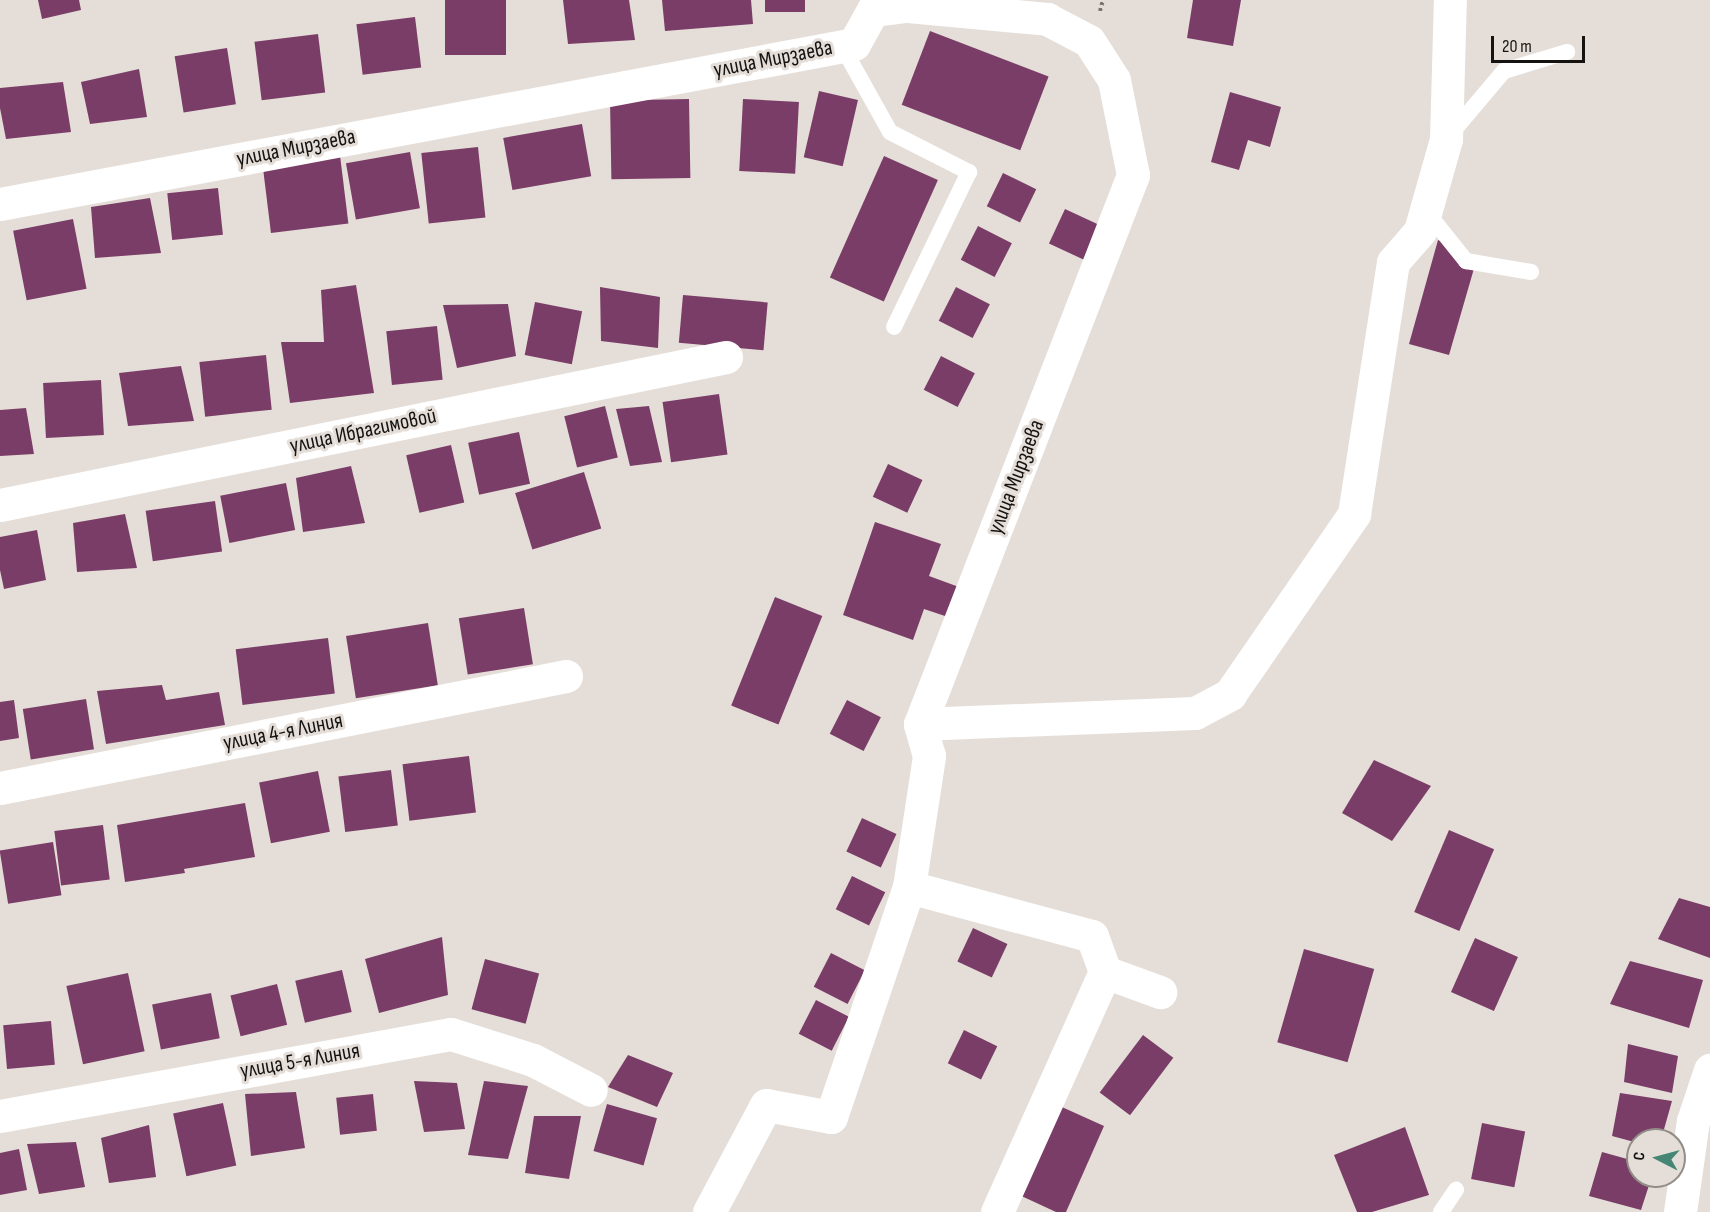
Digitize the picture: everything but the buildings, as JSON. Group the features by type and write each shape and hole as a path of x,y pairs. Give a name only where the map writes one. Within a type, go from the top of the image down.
{"street":[{"path":"710,1212 766,1105 831,1118 909,887 929,756 920,724 1195,713 1230,694 1354,514 1393,262 1420,231 1446,140 1450,0"},
{"name":"улица Мирзаева","path":"0,204 854,44 873,10 908,6 1047,19 1089,41 1114,80 1133,175 920,724"},
{"name":"улица Ибрагимовой","path":"0,505 726,357"},
{"name":"улица 4-я Линия","path":"0,788 566,676"},
{"path":"909,887 1092,936 1105,972 997,1212"},
{"path":"1105,972 1160,992"},
{"name":"улица 5-я Линия","path":"0,1116 452,1034 533,1060 591,1090"},
{"path":"1680,1212 1693,1121 1710,1070"}],"lane":[{"path":"842,46 890,132 969,172 894,327"},
{"path":"1446,140 1504,71 1567,52"},
{"path":"1425,214 1430,216 1466,261 1531,272"},
{"path":"1441,1212 1456,1190"}]}
